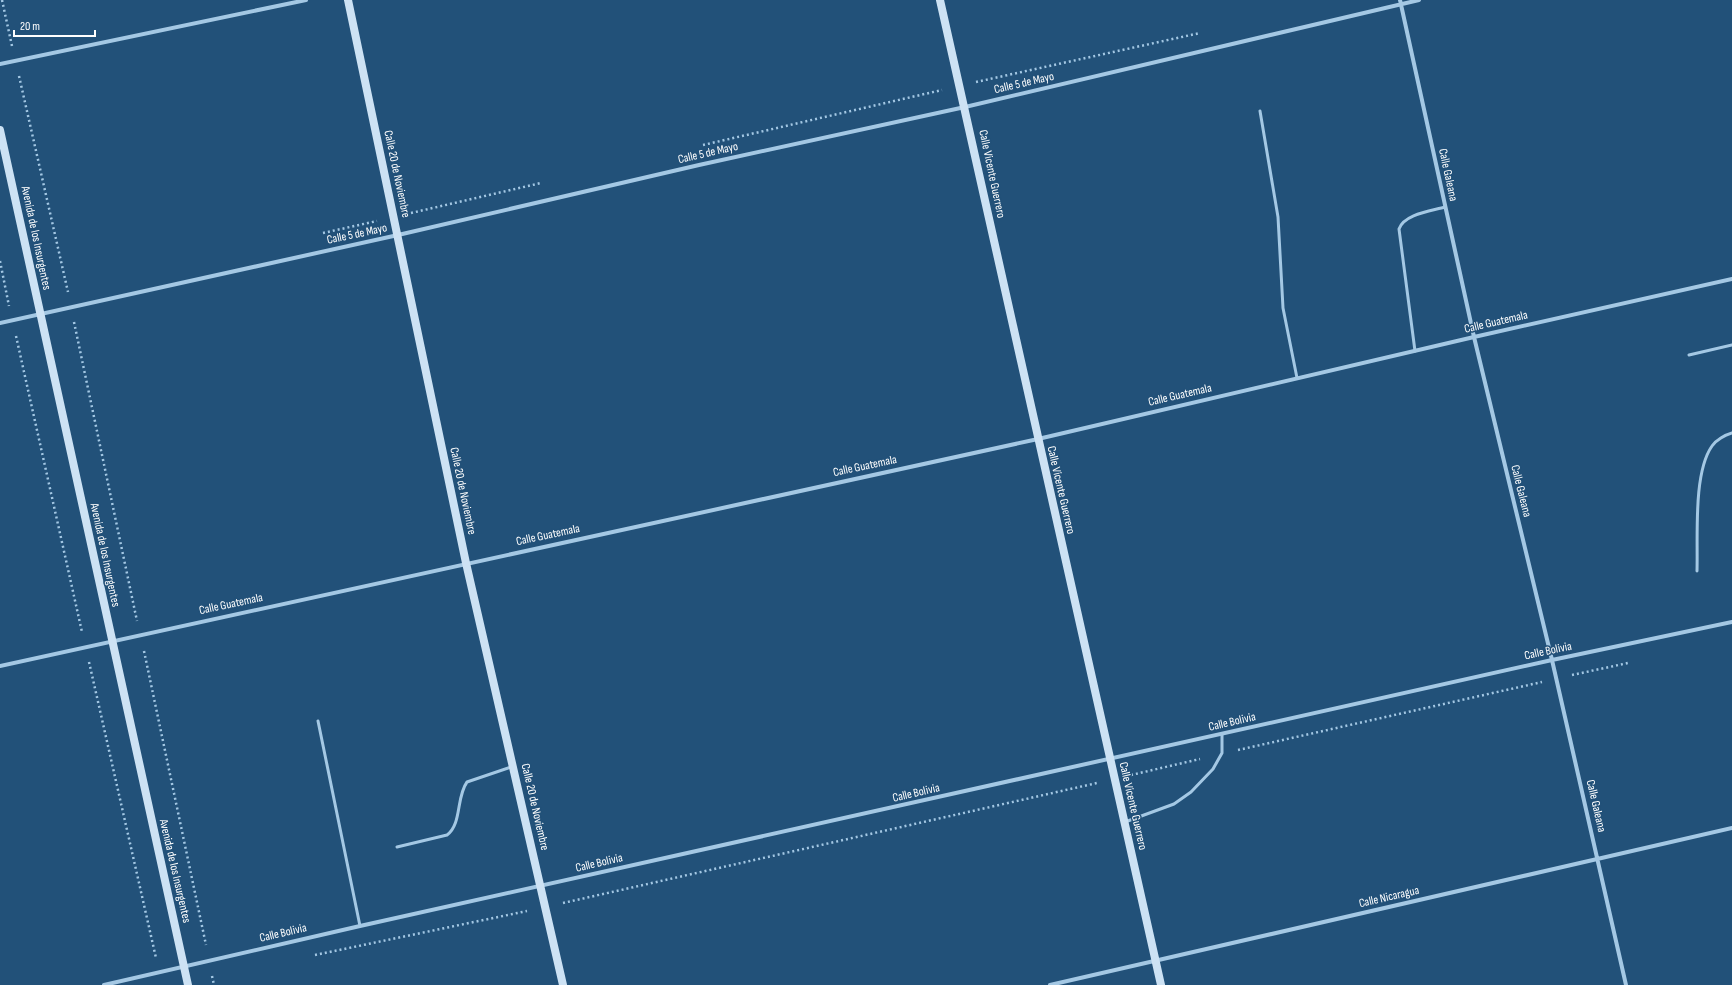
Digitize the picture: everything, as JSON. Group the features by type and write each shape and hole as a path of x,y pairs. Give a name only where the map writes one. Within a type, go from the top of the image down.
{"main road":[{"name":"Calle 20 de Noviembre","path":"348,0 466,563 563,985"},
{"name":"Calle Vicente Guerrero","path":"940,0 1161,985"},
{"name":"Avenida de los Insurgentes","path":"0,130 188,985"}],"street":[{"path":"0,64 306,0"},
{"name":"Calle 5 de Mayo","path":"0,323 398,235 699,165 965,107 1401,2 1419,0"},
{"name":"Calle Galeana","path":"1401,2 1444,207 1552,660 1626,985"},
{"name":"Calle Guatemala","path":"0,666 140,634 1038,438 1732,279"},
{"name":"Calle Bolivia","path":"104,985 360,926 1110,760 1552,660 1732,622"},
{"name":"Calle Nicaragua","path":"1050,985 1732,828"}],"lane":[{"path":"1260,111 1275,196 1283,308 1297,378"},
{"path":"1415,351 1399,229 1401,225 1412,217 1444,207"},
{"path":"1689,355 1732,345"},
{"path":"1697,571 1700,482 1704,461 1712,445 1725,435 1732,433"},
{"path":"318,721 360,926"},
{"path":"1124,823 1174,804 1191,792 1213,769 1222,753 1222,734"},
{"path":"397,847 447,835 454,825 462,792 467,782 513,766"}],"path":[{"path":"2,0 71,308 214,985"},
{"path":"0,261 159,973"},
{"path":"312,956 545,907 1114,779 1222,753 1633,662"},
{"path":"212,976 220,975"}]}
